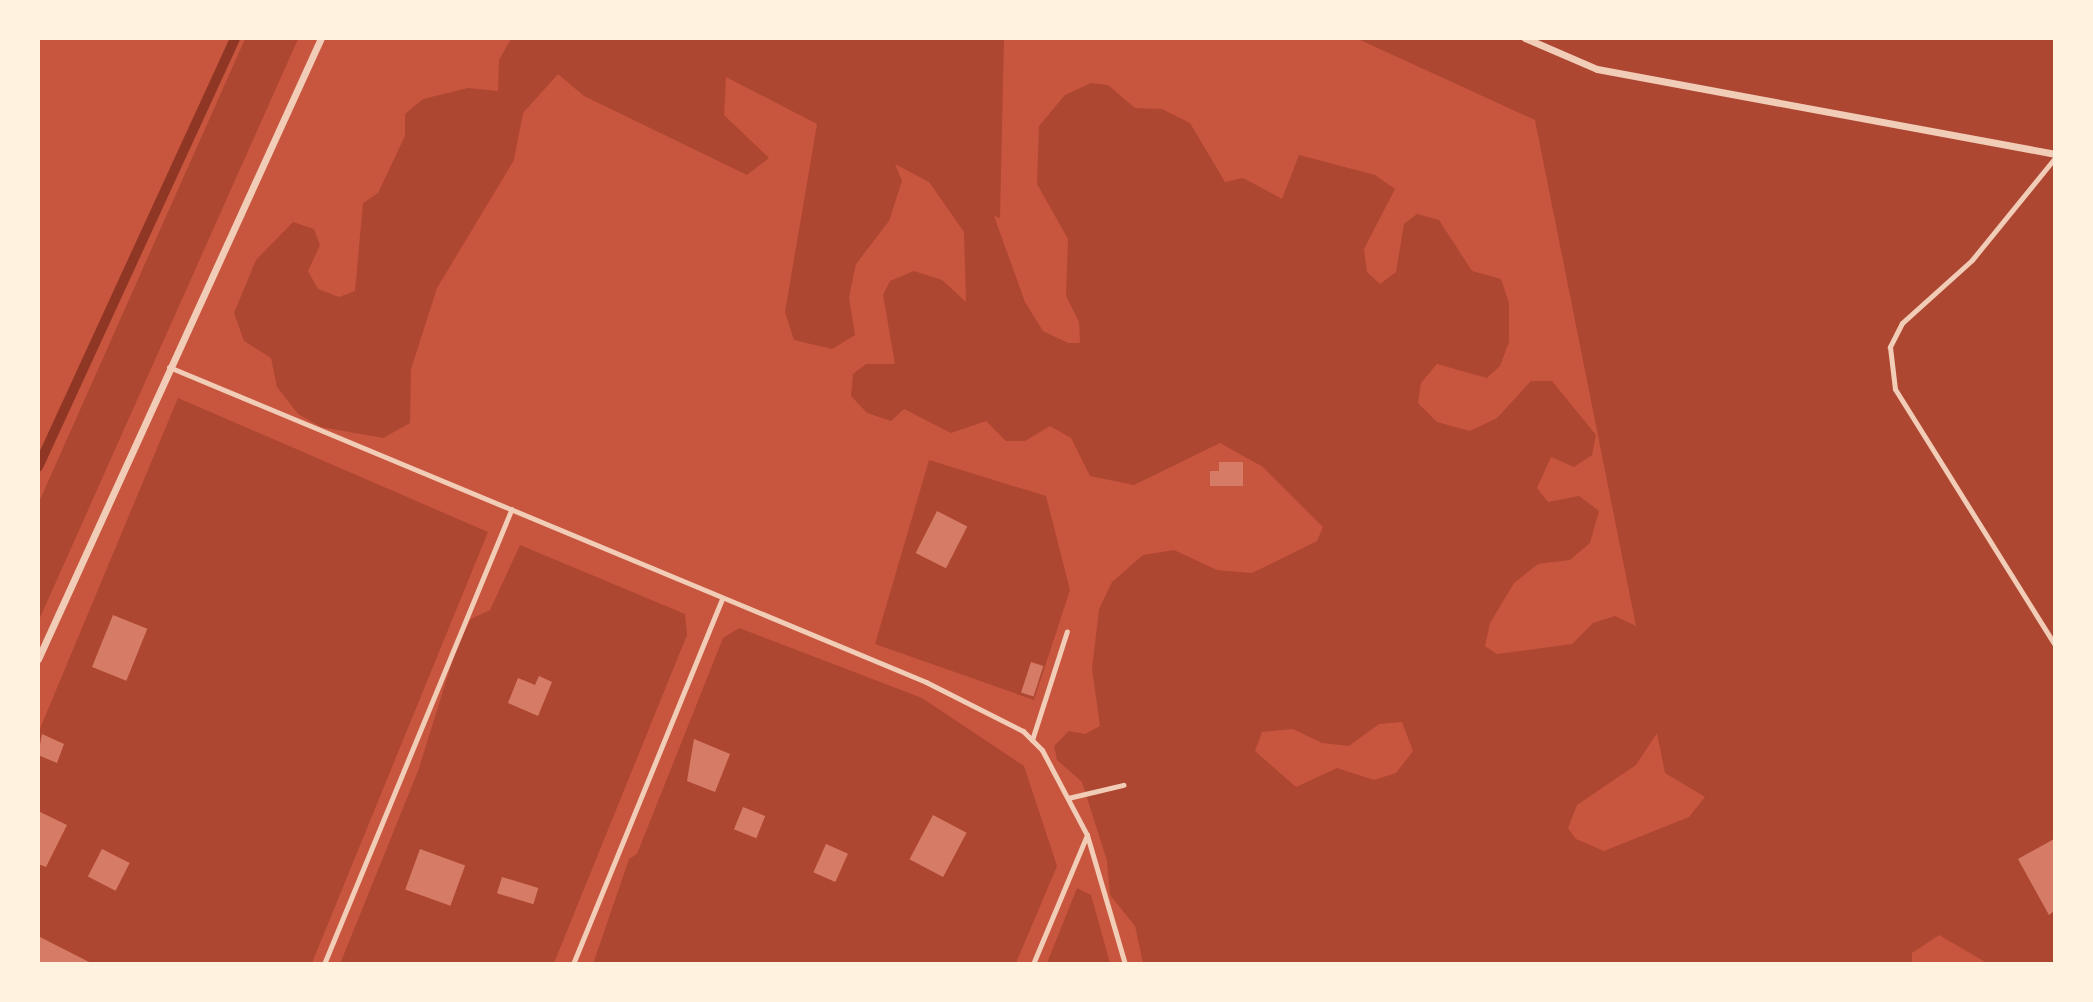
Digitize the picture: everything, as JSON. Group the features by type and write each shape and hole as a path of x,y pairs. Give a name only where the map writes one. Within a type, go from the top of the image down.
{"street":[{"path":"38,659 321,38"},
{"path":"1526,39 1597,69 2054,157"}],"lane":[{"path":"2054,157 1972,260 1902,323 1890,347 1890,368 1895,389 1985,540 2054,643"},
{"path":"169,367 972,704 1032,740 1087,835 1125,964"},
{"path":"324,964 512,509"},
{"path":"573,964 722,598"},
{"path":"1032,740 1067,631"},
{"path":"1068,798 1123,785"},
{"path":"1033,964 1087,835"}],"shaded area":[{"path":"245,39 298,39 39,620 39,502"},
{"path":"511,39 1004,39 1000,218 994,216 1025,302 1043,331 1068,343 1080,343 1079,322 1066,296 1068,239 1037,184 1039,126 1065,95 1091,83 1108,85 1135,108 1162,109 1190,123 1225,182 1243,178 1282,199 1299,155 1375,175 1395,189 1364,249 1367,272 1380,284 1396,272 1404,224 1417,214 1439,220 1472,271 1501,279 1509,303 1509,342 1500,366 1487,378 1437,364 1421,383 1418,403 1437,422 1470,431 1497,418 1531,381 1552,381 1596,435 1592,455 1574,467 1551,457 1537,488 1548,502 1579,496 1599,511 1590,543 1570,560 1538,564 1514,583 1490,623 1485,646 1497,654 1572,644 1593,623 1615,616 1636,626 1535,120 1358,39 2054,39 2054,963 1987,963 1939,935 1912,953 1912,964 1143,963 1135,926 1110,895 1107,861 1082,782 1057,760 1054,746 1069,731 1085,734 1100,726 1092,669 1099,609 1112,582 1143,555 1174,550 1217,570 1252,573 1317,541 1323,527 1263,467 1220,443 1134,485 1090,476 1071,438 1050,426 1025,441 1006,441 986,421 951,433 904,409 891,421 867,413 851,396 853,374 866,364 895,364 883,295 890,281 914,271 942,280 966,302 964,232 929,182 895,164 902,181 889,221 856,264 849,297 855,335 832,349 794,340 785,312 817,124 726,77 724,115 769,158 747,175 584,96 558,74 523,113 514,160 437,288 411,369 410,423 383,438 321,427 298,414 277,387 271,358 244,341 234,313 256,260 293,222 314,229 320,245 308,271 318,289 339,297 355,291 363,203 378,193 405,136 405,114 423,99 468,88 498,91 499,60","holes":["1402,722 1413,751 1396,773 1374,780 1337,768 1296,787 1255,751 1262,732 1293,729 1322,743 1349,746 1379,724","1657,733 1665,773 1705,797 1689,817 1604,851 1576,839 1568,828 1577,805 1636,765"]},
{"path":"178,398 488,532 312,963 39,964 39,731"},
{"path":"929,460 1046,496 1070,590 1034,700 875,644"},
{"path":"520,545 685,614 687,635 554,963 340,964 418,771 457,646 471,619 490,610"},
{"path":"739,628 922,698 1024,766 1057,866 1016,963 593,964 629,859 637,854 723,638"},
{"path":"1077,888 1091,895 1110,963 1047,963"}],"building":[{"path":"1219,462 1243,462 1243,486 1210,486 1210,471 1219,471"},
{"path":"937,511 967,526 946,568 916,553"},
{"path":"113,615 147,629 126,681 92,667"},
{"path":"1031,662 1043,666 1033,696 1021,692"},
{"path":"539,676 552,682 538,716 508,703 518,678 535,685"},
{"path":"42,734 64,744 57,763 38,755"},
{"path":"694,739 730,754 715,792 687,781"},
{"path":"743,807 765,816 756,838 734,829"},
{"path":"38,811 67,825 46,867 38,864"},
{"path":"933,815 967,833 943,877 910,859"},
{"path":"2054,839 2054,911 2049,915 2018,859"},
{"path":"826,844 848,854 835,882 813,872"},
{"path":"102,849 130,863 116,891 88,877"},
{"path":"420,849 465,865 450,906 405,889"},
{"path":"502,877 538,888 533,904 497,893"},
{"path":"38,936 93,964 38,964"}],"waterway":[{"path":"38,467 235,38"}]}
